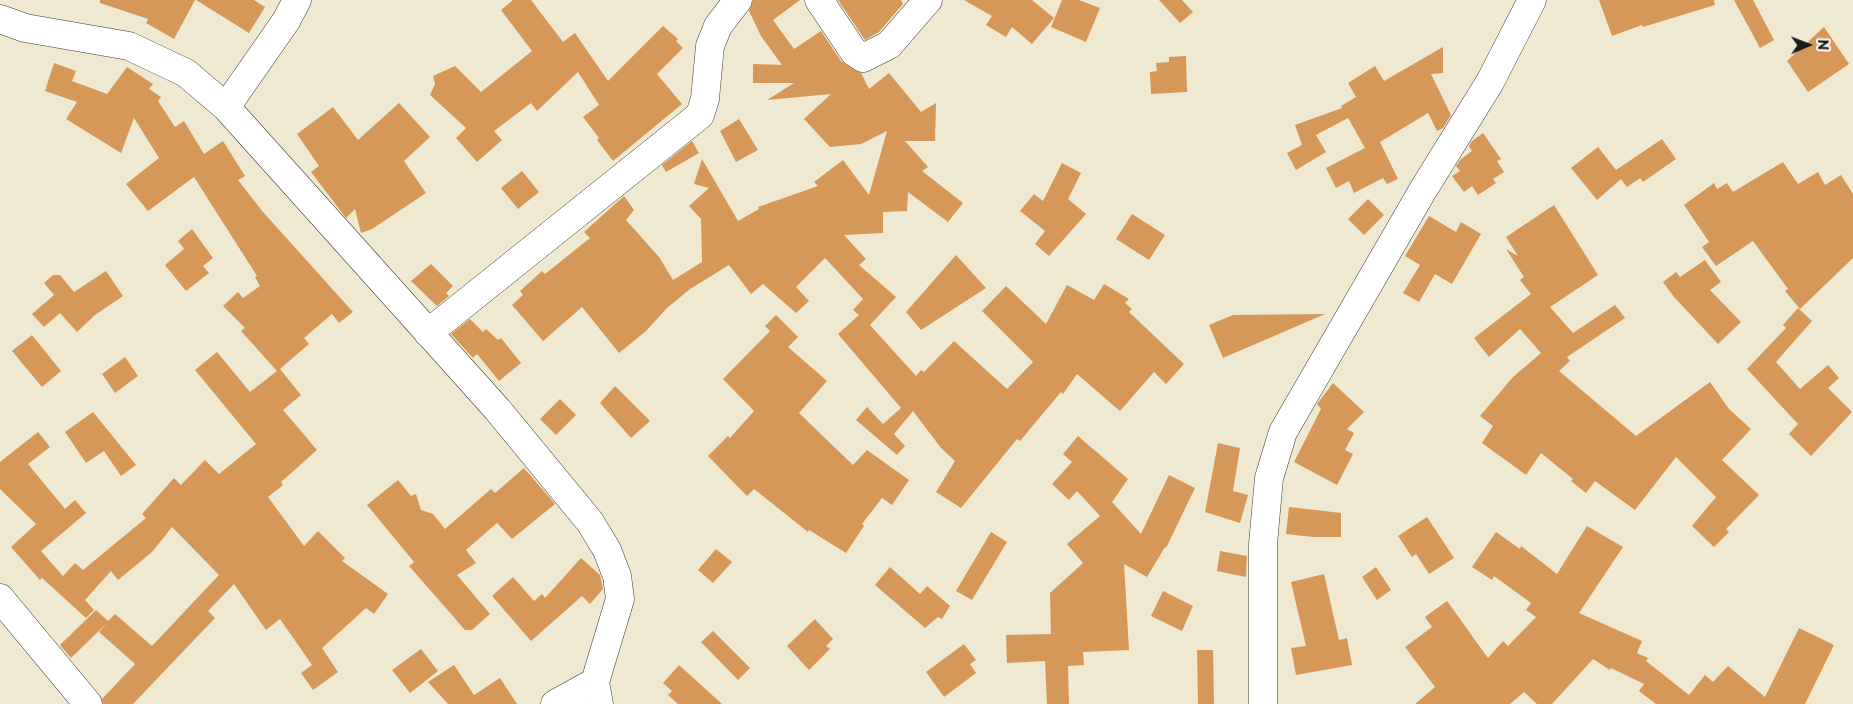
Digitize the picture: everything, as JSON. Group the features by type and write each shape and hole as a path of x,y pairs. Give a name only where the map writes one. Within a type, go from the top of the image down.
{"street":[{"path":"226,107 286,21 297,0"},
{"path":"428,333 700,115 705,99 710,46 718,26 738,0"},
{"path":"819,0 854,52 863,58 889,45 928,0"},
{"path":"1263,704 1263,544 1269,478 1283,432 1423,190 1490,82 1532,0"},
{"path":"0,19 25,28 129,46 186,73 226,107 497,409 590,522 607,550 617,576 620,599 597,693 555,704"},
{"path":"0,598 88,704"}],"building":[{"path":"100,0 195,0 174,39 146,23 148,19 100,3"},
{"path":"196,0 254,0 265,7 249,33"},
{"path":"513,0 531,0 563,42 575,33 608,81 663,26 678,39 676,41 683,48 657,74 682,104 613,161 583,117 599,105 578,72 537,111 531,103 494,131 502,140 477,162 456,138 466,128 430,95 435,84 433,76 455,66 481,92 532,51 501,10"},
{"path":"753,0 800,0 773,20 794,49 821,31 841,61 861,73 869,89 889,73 921,112 936,103 935,141 905,141 928,167 922,171 963,203 948,222 908,192 907,211 883,212 883,233 844,235 866,259 859,265 896,297 870,325 916,376 921,370 924,372 954,341 1007,389 1033,362 982,311 1006,286 1046,324 1067,285 1094,300 1104,284 1129,299 1125,303 1132,309 1129,312 1184,364 1166,384 1154,372 1120,411 1077,374 1063,394 1061,392 1020,441 1017,439 961,508 936,492 955,461 941,448 913,411 894,434 905,446 897,455 856,420 867,407 883,424 901,408 838,334 859,315 853,310 863,299 825,258 796,287 809,301 796,313 763,284 751,294 729,265 690,289 667,308 646,331 619,353 582,307 543,341 512,305 523,295 520,291 542,271 545,274 590,238 584,232 624,196 634,210 626,220 659,257 673,280 702,262 701,219 689,206 709,188 694,184 702,159 738,221 759,209 758,207 818,186 814,182 843,160 869,195 887,131 861,144 830,147 804,119 831,94 767,100 794,83 753,83 753,64 782,65 761,36 749,11"},
{"path":"838,0 901,0 903,4 879,32 865,40"},
{"path":"964,0 1032,0 1054,18 1032,44 1012,27 1006,37 986,25 992,16"},
{"path":"1062,0 1079,0 1100,8 1086,42 1051,27"},
{"path":"1159,0 1182,0 1193,12 1180,23"},
{"path":"1599,0 1714,0 1715,5 1643,27 1642,25 1612,36"},
{"path":"1734,0 1753,0 1774,40 1760,48"},
{"path":"1824,27 1849,64 1808,92 1787,61"},
{"path":"1443,47 1443,73 1431,74 1451,115 1443,128 1437,131 1428,113 1380,142 1398,179 1387,184 1383,178 1354,193 1349,181 1336,188 1326,168 1365,148 1348,118 1316,135 1326,152 1296,170 1287,153 1302,145 1295,125 1342,108 1341,106 1356,97 1348,83 1375,66 1384,81"},
{"path":"1186,56 1187,92 1151,94 1150,72 1157,71 1156,63 1169,62 1169,57"},
{"path":"54,63 76,71 72,81 107,94 127,67 153,84 149,89 161,97 158,101 175,127 184,121 204,154 223,141 245,176 238,180 263,212 353,312 339,323 332,314 304,338 309,344 280,369 301,395 283,410 317,450 281,482 283,485 268,497 304,546 318,531 345,558 342,561 388,594 374,614 366,608 322,648 338,672 313,690 301,673 312,665 280,619 266,630 234,584 208,611 215,618 133,704 103,704 102,699 135,664 99,632 107,623 71,658 60,645 96,610 108,621 115,614 152,646 219,575 172,527 152,552 118,580 111,571 85,600 94,610 86,618 42,578 40,580 11,547 36,524 0,489 0,462 38,432 50,447 28,464 65,509 75,500 86,513 41,551 63,576 75,563 83,570 146,518 142,514 174,478 181,485 205,460 219,474 256,444 195,370 217,352 250,392 277,371 241,331 245,328 223,306 238,292 243,298 260,286 255,277 257,276 194,177 148,211 126,184 159,158 134,118 121,153 66,119 77,102 45,91"},
{"path":"399,103 430,137 404,161 426,193 372,229 361,233 355,209 346,218 311,172 319,166 297,134 333,107 358,140"},
{"path":"739,119 758,150 736,162 720,131"},
{"path":"1483,133 1501,159 1497,161 1504,172 1493,179 1496,183 1478,195 1472,186 1464,192 1452,176 1460,171 1456,166 1461,159 1472,151 1469,146 1472,141"},
{"path":"1662,139 1676,159 1643,182 1640,178 1627,187 1621,179 1597,200 1571,168 1598,147 1616,170"},
{"path":"692,141 699,153 666,172 662,165"},
{"path":"1783,162 1798,184 1818,172 1825,185 1841,175 1853,194 1853,258 1800,309 1785,291 1788,289 1753,241 1716,266 1702,247 1709,242 1684,205 1714,183 1717,189 1727,183 1733,192"},
{"path":"1062,163 1081,173 1068,199 1086,214 1049,256 1035,244 1045,231 1020,211 1034,194 1043,201"},
{"path":"522,171 539,192 518,209 501,188"},
{"path":"1368,199 1384,215 1364,235 1348,219"},
{"path":"1554,205 1598,275 1550,307 1573,333 1615,305 1625,318 1567,357 1570,361 1559,371 1636,436 1710,382 1729,409 1751,429 1722,460 1759,495 1726,529 1729,532 1714,547 1692,526 1716,497 1676,457 1635,510 1595,481 1586,493 1571,481 1573,479 1541,453 1526,475 1482,443 1493,426 1480,416 1513,377 1541,353 1520,329 1489,357 1474,338 1531,294 1520,280 1524,277 1506,249 1518,256 1506,237"},
{"path":"1132,214 1165,235 1149,260 1116,239"},
{"path":"1429,216 1456,232 1461,222 1481,234 1452,284 1435,274 1419,302 1403,293 1420,265 1405,256"},
{"path":"192,229 213,258 203,266 209,273 186,291 165,265 184,249 178,241"},
{"path":"956,255 986,288 921,330 906,312"},
{"path":"1705,260 1721,282 1710,290 1741,322 1718,344 1674,297 1663,282 1676,272 1680,277"},
{"path":"431,264 453,286 446,293 449,296 437,306 411,281"},
{"path":"106,271 123,296 95,315 77,332 60,313 44,327 32,314 54,295 44,283 53,275 60,275 74,292"},
{"path":"1798,308 1812,321 1776,362 1800,389 1828,365 1839,378 1828,388 1852,412 1811,456 1789,434 1798,424 1747,369 1786,328 1783,325"},
{"path":"1325,314 1223,358 1209,325 1233,315"},
{"path":"776,315 798,337 788,347 827,381 799,413 853,465 867,450 909,480 892,505 882,498 862,524 864,526 846,553 809,530 808,532 754,489 747,496 708,456 728,436 730,438 754,411 723,379 770,331 765,326"},
{"path":"470,319 483,332 486,329 498,340 501,338 521,363 499,381 477,354 473,358 451,334"},
{"path":"32,335 61,371 42,387 12,351"},
{"path":"125,357 138,376 115,393 102,374"},
{"path":"1333,383 1364,412 1347,429 1354,433 1345,450 1353,454 1337,485 1294,462 1321,409 1317,404"},
{"path":"615,386 650,421 631,438 600,403"},
{"path":"560,399 576,415 556,435 540,419"},
{"path":"93,412 136,465 121,476 104,451 86,463 65,432"},
{"path":"1078,436 1128,479 1112,502 1141,534 1169,475 1195,488 1166,548 1147,577 1124,564 1129,650 1083,652 1084,665 1068,666 1069,704 1047,704 1045,661 1007,663 1006,635 1051,634 1050,593 1083,563 1067,544 1100,516 1077,491 1069,500 1052,484 1072,462 1063,454"},
{"path":"1218,443 1240,448 1233,491 1248,495 1240,523 1205,512"},
{"path":"524,468 555,504 512,539 497,523 466,550 476,563 457,575 490,614 472,630 465,630 409,566 414,562 367,505 398,480 411,496 416,494 421,510 433,514 445,529 491,489 495,493"},
{"path":"1289,507 1341,513 1341,537 1313,537 1286,534"},
{"path":"1427,517 1454,558 1429,574 1416,554 1412,557 1398,536"},
{"path":"1587,526 1623,547 1579,613 1642,641 1637,653 1648,658 1646,661 1689,695 1705,675 1713,682 1728,666 1765,697 1799,628 1834,645 1805,704 1656,704 1639,691 1644,684 1611,668 1610,670 1593,659 1552,704 1537,704 1524,692 1510,704 1415,704 1435,687 1405,647 1432,627 1425,617 1447,601 1488,658 1503,641 1508,646 1536,617 1526,610 1531,603 1494,576 1492,580 1472,567 1496,532 1520,549 1521,546 1557,574"},
{"path":"991,532 1007,542 972,600 956,591"},
{"path":"716,549 732,562 713,583 698,570"},
{"path":"1220,551 1247,556 1246,577 1217,571"},
{"path":"581,558 600,575 603,589 590,604 582,596 531,641 492,596 513,577 534,601 542,594 545,598"},
{"path":"890,567 920,594 927,586 950,606 942,619 938,617 925,628 875,585"},
{"path":"1376,567 1391,590 1377,600 1362,577"},
{"path":"1324,574 1339,640 1347,638 1352,665 1296,675 1291,648 1306,646 1291,582"},
{"path":"1163,591 1193,606 1182,631 1151,616"},
{"path":"815,619 833,639 826,646 830,649 809,670 787,646"},
{"path":"713,631 750,668 738,680 701,642"},
{"path":"964,644 976,660 970,664 976,673 944,697 926,672"},
{"path":"421,649 438,671 410,693 392,670"},
{"path":"1197,650 1213,650 1214,704 1198,704"},
{"path":"454,665 474,695 500,678 517,704 448,704 428,682"},
{"path":"679,665 722,704 678,704 668,695 672,691 663,683"}]}
